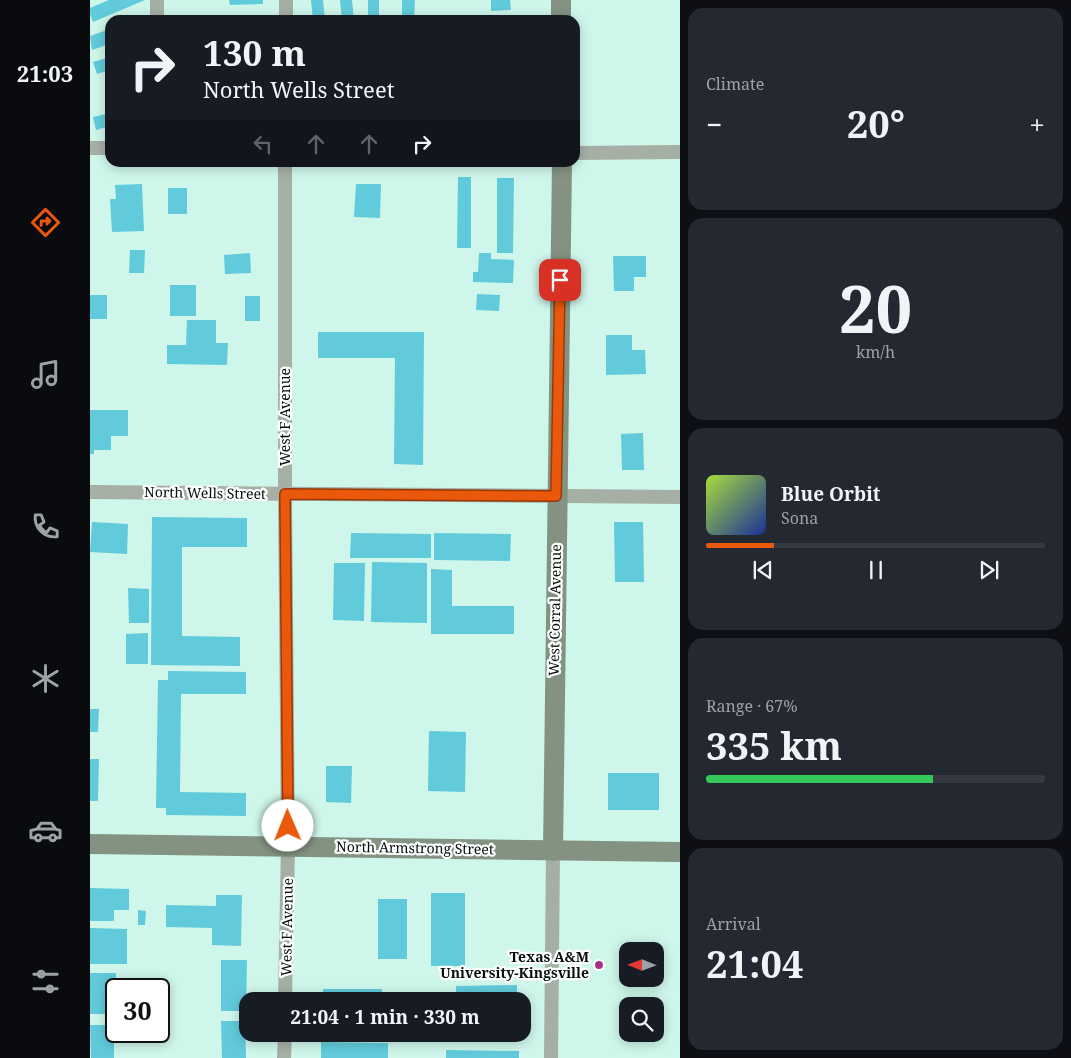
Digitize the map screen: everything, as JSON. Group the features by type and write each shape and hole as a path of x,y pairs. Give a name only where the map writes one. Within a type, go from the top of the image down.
{"main road":[{"path":"561,0 561,15"},
{"name":"West Corral Avenue","path":"553,851 556,496 562,167"},
{"name":"North Armstrong Street","path":"90,844 288,845 680,852"}],"street":[{"path":"157,15 158,0"},
{"path":"286,0 286,15"},
{"path":"90,148 105,148"},
{"path":"580,154 680,152"},
{"name":"West F Avenue","path":"285,167 288,845 285,992"},
{"name":"North Wells Street","path":"90,492 680,497"},
{"name":"West Corral Avenue","path":"551,1058 553,851"},
{"path":"284,1058 285,1042"}],"building":[{"path":"109,0 145,0 110,15 105,15 105,17 93,22 90,8"},
{"path":"229,0 263,0 263,4 230,5"},
{"path":"311,0 323,0 324,15 312,15"},
{"path":"340,0 352,0 354,15 342,15"},
{"path":"368,0 379,0 379,15 368,15"},
{"path":"402,0 415,0 414,15 402,15"},
{"path":"491,0 510,0 511,10 491,11"},
{"path":"105,31 105,46 92,50 90,36"},
{"path":"105,58 105,72 97,74 93,62"},
{"path":"105,114 105,127 96,130 93,117"},
{"path":"458,177 471,177 471,248 457,248"},
{"path":"497,178 514,178 513,253 497,253"},
{"path":"142,184 144,231 112,232 110,199 116,199 115,185"},
{"path":"356,184 381,184 380,218 354,217"},
{"path":"168,188 187,188 187,214 168,214"},
{"path":"130,250 145,250 144,273 129,273"},
{"path":"250,253 251,273 225,274 224,255"},
{"path":"479,253 491,253 491,259 514,260 513,283 473,282 473,272 478,272"},
{"path":"613,256 646,256 646,277 634,277 634,291 614,291"},
{"path":"170,285 196,285 196,316 170,316"},
{"path":"477,294 500,295 499,311 476,310"},
{"path":"90,295 107,295 107,319 90,319"},
{"path":"245,296 260,296 260,321 245,321"},
{"path":"187,320 216,320 216,343 228,343 227,365 167,364 167,345 186,345"},
{"path":"318,332 424,332 423,465 394,464 395,358 318,358"},
{"path":"606,335 632,335 632,350 645,350 646,374 606,375"},
{"path":"90,410 128,410 128,436 111,436 111,450 94,450 94,454 90,454"},
{"path":"643,433 644,470 622,470 621,434"},
{"path":"152,517 247,518 247,547 182,547 182,636 240,637 240,666 151,665"},
{"path":"92,522 128,524 127,554 90,552"},
{"path":"614,522 643,522 644,582 615,582"},
{"path":"351,533 431,534 431,558 350,558"},
{"path":"434,533 511,534 510,561 434,560"},
{"path":"372,562 427,563 427,623 371,622"},
{"path":"334,563 365,563 364,621 333,620"},
{"path":"431,569 452,570 452,606 514,606 514,634 431,634"},
{"path":"128,588 149,589 149,623 129,623"},
{"path":"148,633 148,664 126,664 126,634"},
{"path":"168,671 246,672 246,694 181,694 180,792 246,793 246,816 166,815 166,808 156,808 158,680 168,680"},
{"path":"90,709 99,709 98,732 90,732"},
{"path":"429,731 466,732 465,792 428,791"},
{"path":"90,759 99,759 98,801 90,801"},
{"path":"326,766 352,766 351,803 326,802"},
{"path":"608,773 659,773 659,810 608,810"},
{"path":"90,888 129,889 129,910 114,910 114,921 90,921"},
{"path":"431,893 465,893 465,966 431,966"},
{"path":"216,895 242,895 241,946 212,945 212,928 166,927 166,905 216,906"},
{"path":"378,899 407,899 407,959 378,959"},
{"path":"138,910 146,911 145,925 138,925"},
{"path":"90,928 127,929 127,964 90,964"},
{"path":"221,960 247,960 246,992 239,992 239,1011 221,1011"},
{"path":"90,973 116,973 116,978 105,978 105,1014 90,1014"},
{"path":"517,985 517,992 456,992 456,986"},
{"path":"323,989 382,989 382,992 323,992"},
{"path":"221,1021 239,1021 239,1042 246,1042 246,1058 222,1058"},
{"path":"90,1025 105,1025 105,1043 114,1043 114,1058 91,1058"},
{"path":"321,1042 388,1043 388,1058 321,1058"},
{"path":"446,1050 519,1051 519,1058 446,1058"}],"place":[{"name":"Texas A&M University-Kingsville","path":"599,965"}],"route":[{"path":"288,826 285,494 556,496 560,280"}]}
